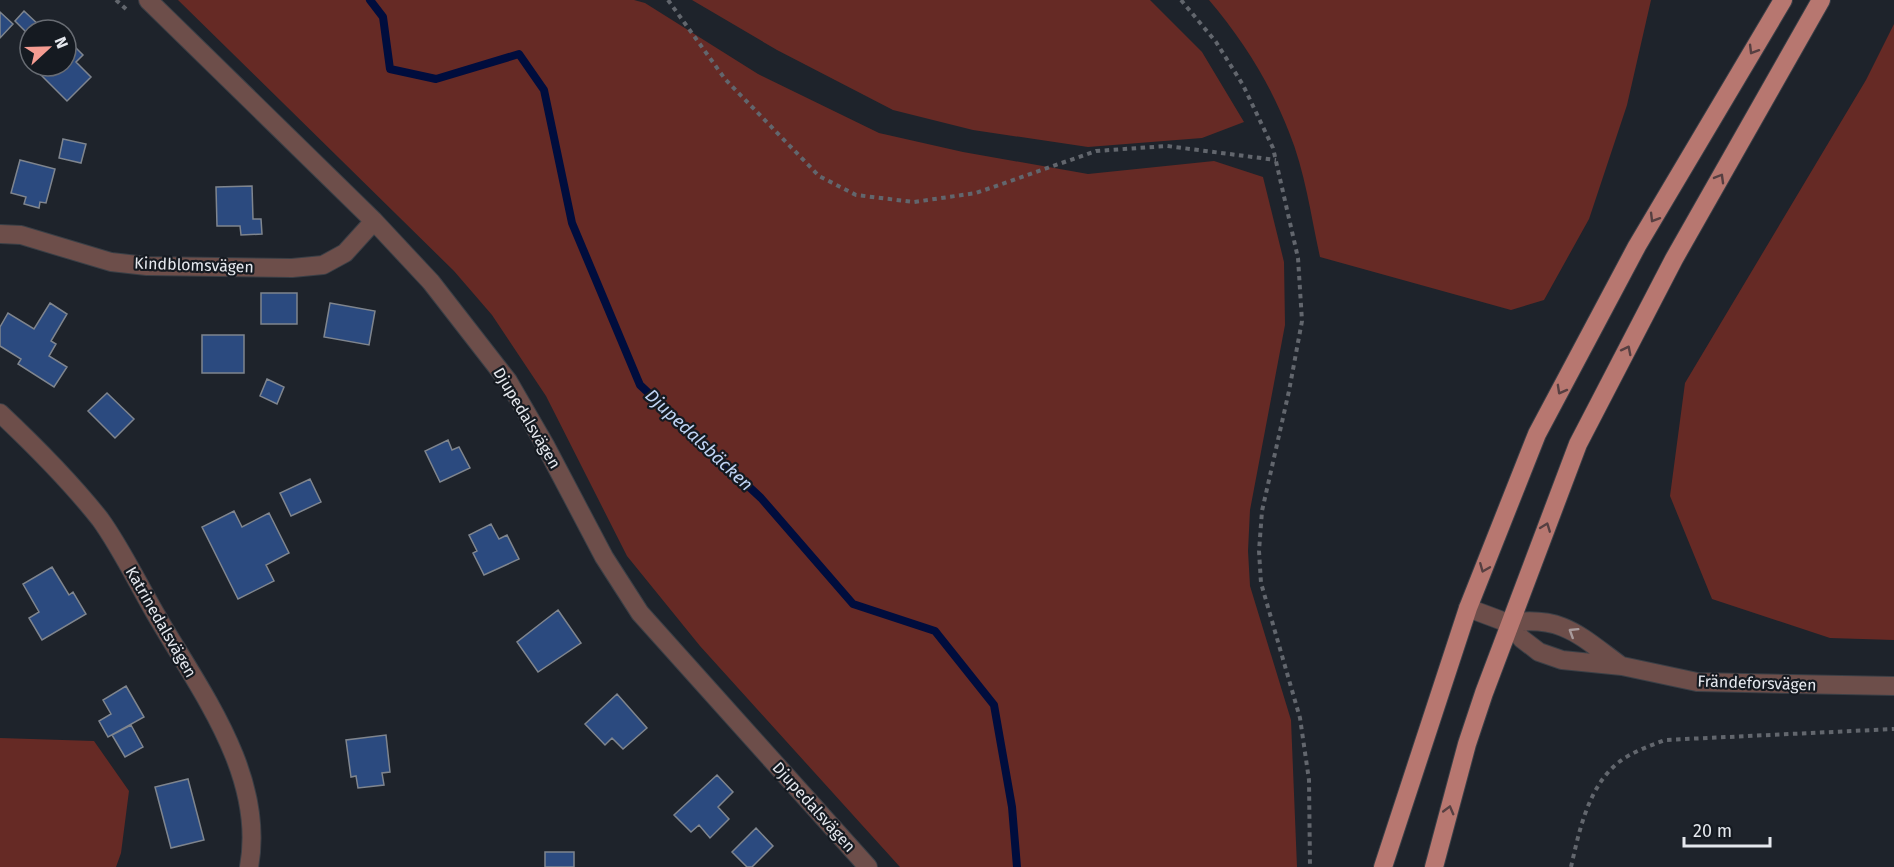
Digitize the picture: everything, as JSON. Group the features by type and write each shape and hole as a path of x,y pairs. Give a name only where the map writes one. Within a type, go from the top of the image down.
{"main road":[{"path":"1383,867 1468,608 1537,434 1637,246 1783,0"},
{"path":"1434,867 1467,744 1508,623 1578,444 1674,259 1821,0"}],"street":[{"name":"Djupedalsvägen","path":"148,0 374,221 431,282 508,381 545,445 604,558 640,613 868,867"},
{"name":"Kindblomsvägen","path":"0,234 21,235 111,262 147,266 292,268 322,264 345,253 374,221"},
{"name":"Katrinedalsvägen","path":"0,414 65,478 101,520 191,672 224,734 240,773 252,835 249,867"},
{"name":"Frändeforsvägen","path":"1468,608 1508,623 1544,620 1560,624 1622,666"},
{"name":"Frändeforsvägen","path":"1508,623 1522,639 1547,655 1562,660 1622,666 1697,682 1894,686"}],"path":[{"path":"116,0 132,15"},
{"path":"668,0 726,79 819,176 856,195 914,202 976,193 1096,151 1167,146 1276,160"},
{"path":"1181,0 1216,42 1243,85 1274,148 1298,258 1302,321 1262,511 1258,551 1261,583 1300,718 1309,780 1310,867"},
{"path":"1571,867 1580,830 1593,796 1618,763 1635,752 1665,740 1894,729"}],"shaded area":[{"path":"178,0 634,0 645,3 758,74 879,133 963,152 1088,174 1214,161 1263,177 1284,262 1285,325 1250,510 1248,551 1250,586 1291,720 1297,867 900,867 700,646 627,556 546,396 492,315 454,271"},
{"path":"692,0 1150,0 1202,52 1244,122 1202,138 1088,147 973,130 893,110 777,50"},
{"path":"1209,0 1651,0 1627,105 1589,219 1544,300 1511,310 1320,257 1299,162 1282,114 1255,63"},
{"path":"1894,24 1894,640 1830,638 1712,599 1670,496 1685,383 1866,80"},
{"path":"0,738 94,741 129,791 121,853 116,867 0,867"}],"building":[{"path":"24,11 31,18 18,18 18,24 15,21"},
{"path":"0,12 13,24 0,38"},
{"path":"78,50 83,55 78,60"},
{"path":"78,64 91,77 67,101 44,78 78,78"},
{"path":"63,139 86,144 81,163 59,158"},
{"path":"20,160 55,169 46,203 40,202 39,208 24,204 26,197 11,193"},
{"path":"252,186 253,219 261,219 262,234 241,235 240,226 217,226 216,187"},
{"path":"261,293 297,293 297,324 261,324"},
{"path":"50,303 67,314 51,341 56,344 49,356 67,367 54,387 18,364 21,359 0,346 0,327 8,313 34,329"},
{"path":"330,303 375,311 369,345 324,337"},
{"path":"202,335 244,335 244,373 202,373"},
{"path":"267,379 284,387 277,404 260,396"},
{"path":"107,393 134,419 115,438 88,411"},
{"path":"448,440 452,450 459,447 470,468 440,482 425,451"},
{"path":"310,479 321,502 291,516 280,493"},
{"path":"234,511 242,527 269,513 289,553 266,565 274,581 238,599 202,527"},
{"path":"491,524 499,539 507,535 519,559 484,575 473,553 477,551 469,535"},
{"path":"52,567 69,595 73,592 86,614 42,640 29,618 39,612 23,584"},
{"path":"558,610 581,643 538,672 517,642"},
{"path":"126,686 144,717 108,737 99,721 111,714 103,700"},
{"path":"617,694 647,728 623,749 612,738 605,745 585,724"},
{"path":"131,725 143,747 125,757 112,735"},
{"path":"386,735 390,772 382,773 384,785 358,788 356,776 351,777 346,740"},
{"path":"717,775 733,792 718,807 729,819 710,838 699,825 691,832 674,815"},
{"path":"188,779 204,840 171,848 155,787"},
{"path":"756,828 773,846 752,867 747,867 732,852"},
{"path":"545,852 574,852 574,867 545,867"}],"waterway":[{"name":"Djupedalsbäcken","path":"370,0 383,17 390,69 436,79 519,54 544,90 572,223 640,385 761,498 853,604 935,631 994,705 1012,807 1017,867"}]}
